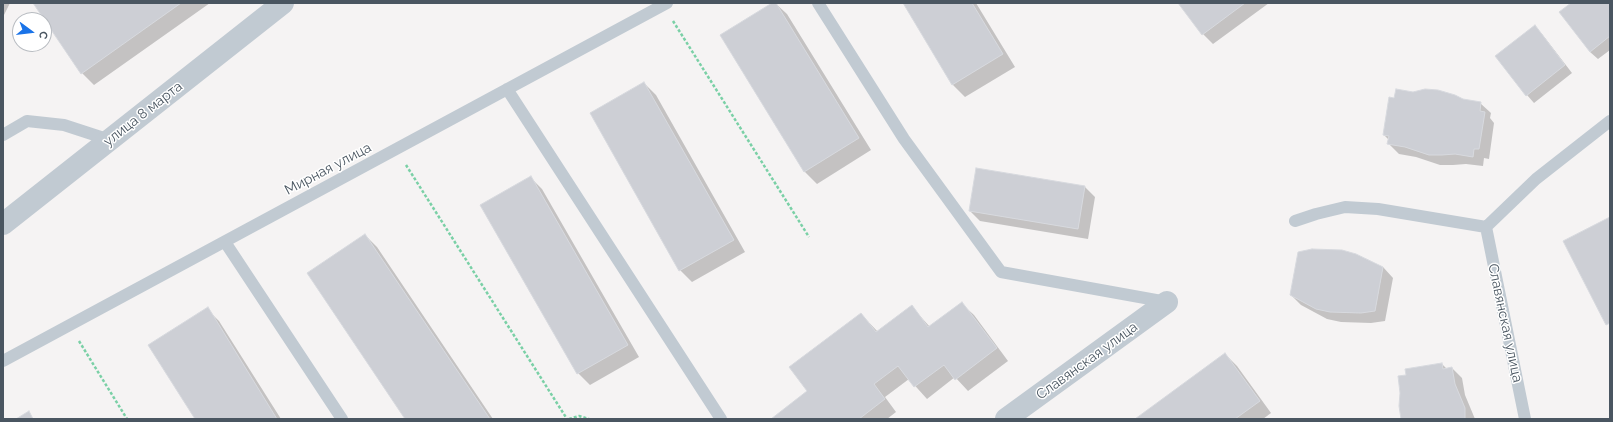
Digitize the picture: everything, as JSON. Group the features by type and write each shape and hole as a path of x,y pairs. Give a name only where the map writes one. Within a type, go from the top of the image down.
{"street":[{"name":"улица 8 марта","path":"3,224 283,3"},
{"name":"Славянская улица","path":"1006,419 1167,302"}],"lane":[{"path":"818,3 904,140 1001,272 1167,302"},
{"name":"Мирная улица","path":"3,361 665,4"},
{"path":"507,89 721,419"},
{"path":"3,135 27,121 64,125 110,140"},
{"path":"1295,221 1345,207 1378,209 1486,227 1536,179 1610,121"},
{"name":"Славянская улица","path":"1486,227 1525,419"},
{"path":"225,242 342,419"}],"path":[{"path":"665,4 809,237"},
{"path":"396,150 568,419 579,416 589,419"},
{"path":"69,326 127,419"}],"building":[{"path":"33,3 181,3 81,74 52,31 52,12 39,12"},
{"path":"772,3 776,3 859,138 804,172 720,35"},
{"path":"903,3 972,3 1003,54 952,85"},
{"path":"1178,3 1245,3 1202,35"},
{"path":"1571,3 1610,3 1610,36 1590,52 1559,12"},
{"path":"1535,25 1565,65 1526,96 1495,56"},
{"path":"644,82 734,240 679,271 590,113"},
{"path":"1396,89 1413,92 1425,89 1438,90 1463,99 1481,102 1480,111 1485,112 1479,149 1474,149 1473,157 1455,154 1429,155 1405,147 1387,144 1389,136 1383,135 1389,97 1394,98"},
{"path":"976,168 1085,186 1078,229 969,211"},
{"path":"531,176 628,345 577,374 480,205"},
{"path":"1610,217 1610,323 1606,325 1563,241"},
{"path":"365,234 490,419 405,419 307,273"},
{"path":"1312,249 1342,250 1356,254 1383,267 1375,311 1361,313 1330,312 1316,309 1290,295 1298,252"},
{"path":"962,302 997,348 955,380 944,365 914,387 898,366 874,384 885,399 859,419 771,419 807,391 789,367 861,313 876,332 912,305 928,327"},
{"path":"208,307 277,419 195,419 148,345"},
{"path":"1225,353 1260,401 1235,419 1135,419"},
{"path":"1442,363 1443,369 1452,367 1455,384 1465,408 1465,419 1401,419 1398,376 1406,375 1405,369"},
{"path":"29,411 33,419 16,419"}]}
